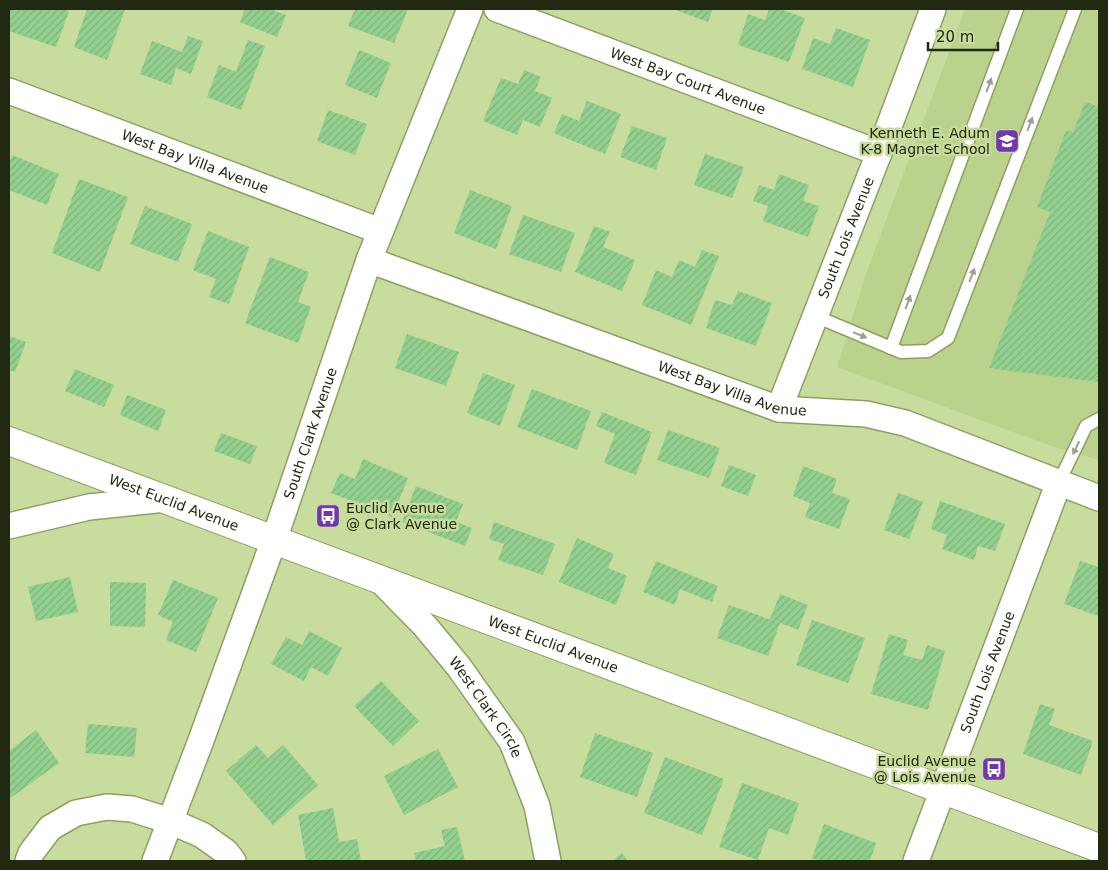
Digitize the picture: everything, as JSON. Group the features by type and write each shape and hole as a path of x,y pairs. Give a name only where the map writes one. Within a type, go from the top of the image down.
{"street":[{"name":"South Clark Avenue","path":"155,861 274,540 369,260 470,9"},
{"name":"West Bay Court Avenue","path":"497,9 879,153"},
{"name":"South Lois Avenue","path":"779,409 933,9"},
{"name":"West Bay Villa Avenue","path":"9,91 380,231"},
{"name":"West Bay Villa Avenue","path":"369,260 779,409 866,414 905,423 1099,498"},
{"name":"West Euclid Avenue","path":"9,441 1099,848"},
{"name":"South Lois Avenue","path":"916,861 1059,482"},
{"path":"9,526 89,507 166,500"},
{"name":"West Clark Circle","path":"378,578 426,626 512,742 537,806 548,861"},
{"path":"28,861 31,853 50,828 76,813 107,807 132,809 170,821 202,835 226,852 233,861"}],"lane":[{"path":"891,348 1017,9"},
{"path":"815,316 901,352 928,351 948,338 1075,9"},
{"path":"1059,482 1086,426 1099,419"}],"shaded area":[{"name":"Kenneth E. Adum K-8 Magnet School","path":"965,9 1099,9 1099,460 1054,447 837,367 866,274"}],"building":[{"path":"9,9 62,9 69,11 56,47 9,31"},
{"path":"87,9 125,9 107,60 74,47"},
{"path":"245,9 270,9 286,15 277,37 240,22"},
{"path":"355,9 408,9 394,43 348,26"},
{"path":"673,9 713,9 708,22"},
{"path":"769,9 780,9 805,18 789,62 738,45 748,14 765,20"},
{"path":"836,28 870,40 853,87 802,69 813,38 830,44"},
{"path":"188,36 203,41 191,74 176,68 171,85 140,74 152,41 182,52"},
{"path":"248,40 265,46 241,110 207,97 219,65 236,72"},
{"path":"359,50 391,63 377,98 345,85"},
{"path":"524,70 541,77 535,91 552,98 540,127 523,120 517,135 483,121 501,78 518,84"},
{"path":"587,101 621,114 605,154 554,133 562,114 579,121"},
{"path":"1085,102 1099,107 1099,382 989,368 1050,212 1037,207 1066,130 1073,132"},
{"path":"328,110 367,124 355,155 317,141"},
{"path":"632,126 667,138 656,170 620,157"},
{"path":"705,154 744,167 732,198 694,185"},
{"path":"12,155 59,174 47,205 9,190 9,164"},
{"path":"779,174 809,185 803,201 819,206 808,237 763,221 768,206 753,201 759,185 774,190"},
{"path":"79,179 128,197 100,272 52,253"},
{"path":"470,190 512,206 496,249 454,233"},
{"path":"145,206 192,224 178,262 130,244"},
{"path":"523,215 575,233 561,272 509,254"},
{"path":"594,226 610,232 603,247 635,260 622,291 575,272"},
{"path":"208,231 249,247 229,304 209,297 216,279 193,270"},
{"path":"702,250 719,256 691,325 642,305 656,270 672,277 679,260 695,267"},
{"path":"270,257 309,272 298,302 311,307 298,343 245,323"},
{"path":"738,291 772,303 756,346 706,328 715,300 732,305"},
{"path":"407,334 459,352 446,386 395,368"},
{"path":"9,336 26,342 15,372 9,370"},
{"path":"75,369 114,385 104,407 65,391"},
{"path":"483,373 515,385 500,426 467,413"},
{"path":"532,389 591,411 577,450 517,427"},
{"path":"127,395 166,410 158,431 120,415"},
{"path":"602,412 652,432 636,475 604,463 615,434 596,426"},
{"path":"668,430 720,448 709,478 657,460"},
{"path":"221,433 257,446 250,464 214,451"},
{"path":"363,459 408,478 392,517 331,493 340,473 355,479"},
{"path":"729,465 756,475 748,496 721,486"},
{"path":"803,466 837,479 832,493 850,499 839,529 805,517 810,503 793,496"},
{"path":"416,486 463,504 456,522 472,528 465,546 402,522"},
{"path":"898,493 923,502 909,539 884,530"},
{"path":"940,501 1005,524 995,551 978,546 974,560 942,549 947,535 931,529"},
{"path":"494,522 555,544 543,575 498,560 504,544 489,539"},
{"path":"577,538 614,554 608,568 627,576 616,605 559,582"},
{"path":"656,561 718,586 712,602 680,589 675,605 643,592"},
{"path":"1080,561 1099,567 1099,616 1064,604"},
{"path":"70,577 78,612 36,621 28,587"},
{"path":"173,580 218,598 196,652 166,640 173,622 158,615"},
{"path":"110,582 146,583 145,627 110,626"},
{"path":"780,594 808,605 798,630 770,619"},
{"path":"729,605 780,623 768,656 717,638"},
{"path":"812,620 865,638 848,683 796,665"},
{"path":"309,631 342,648 328,676 311,667 304,681 271,664 286,637 302,645"},
{"path":"889,634 908,640 903,655 922,660 927,645 945,651 928,710 871,694"},
{"path":"381,681 419,721 393,746 354,706"},
{"path":"1040,704 1055,709 1049,725 1093,741 1081,775 1023,754"},
{"path":"88,724 137,728 134,757 85,753"},
{"path":"36,730 59,763 9,799 9,751"},
{"path":"595,733 653,753 637,797 580,777"},
{"path":"256,745 268,758 283,745 318,785 273,825 226,771"},
{"path":"438,749 458,787 404,815 384,776"},
{"path":"665,757 724,779 702,835 644,813"},
{"path":"742,783 799,803 788,835 769,828 758,860 719,847"},
{"path":"333,808 339,842 357,839 361,861 306,861 298,815"},
{"path":"824,824 876,843 870,861 821,861 812,858"},
{"path":"457,827 465,861 416,861 414,853 445,846 441,830"},
{"path":"622,853 628,861 613,861"}],"place":[{"name":"Kenneth E. Adum K-8 Magnet School","path":"1007,141"},
{"name":"Euclid Avenue @ Clark Avenue","path":"328,516"},
{"name":"Euclid Avenue @ Lois Avenue","path":"994,769"}]}
